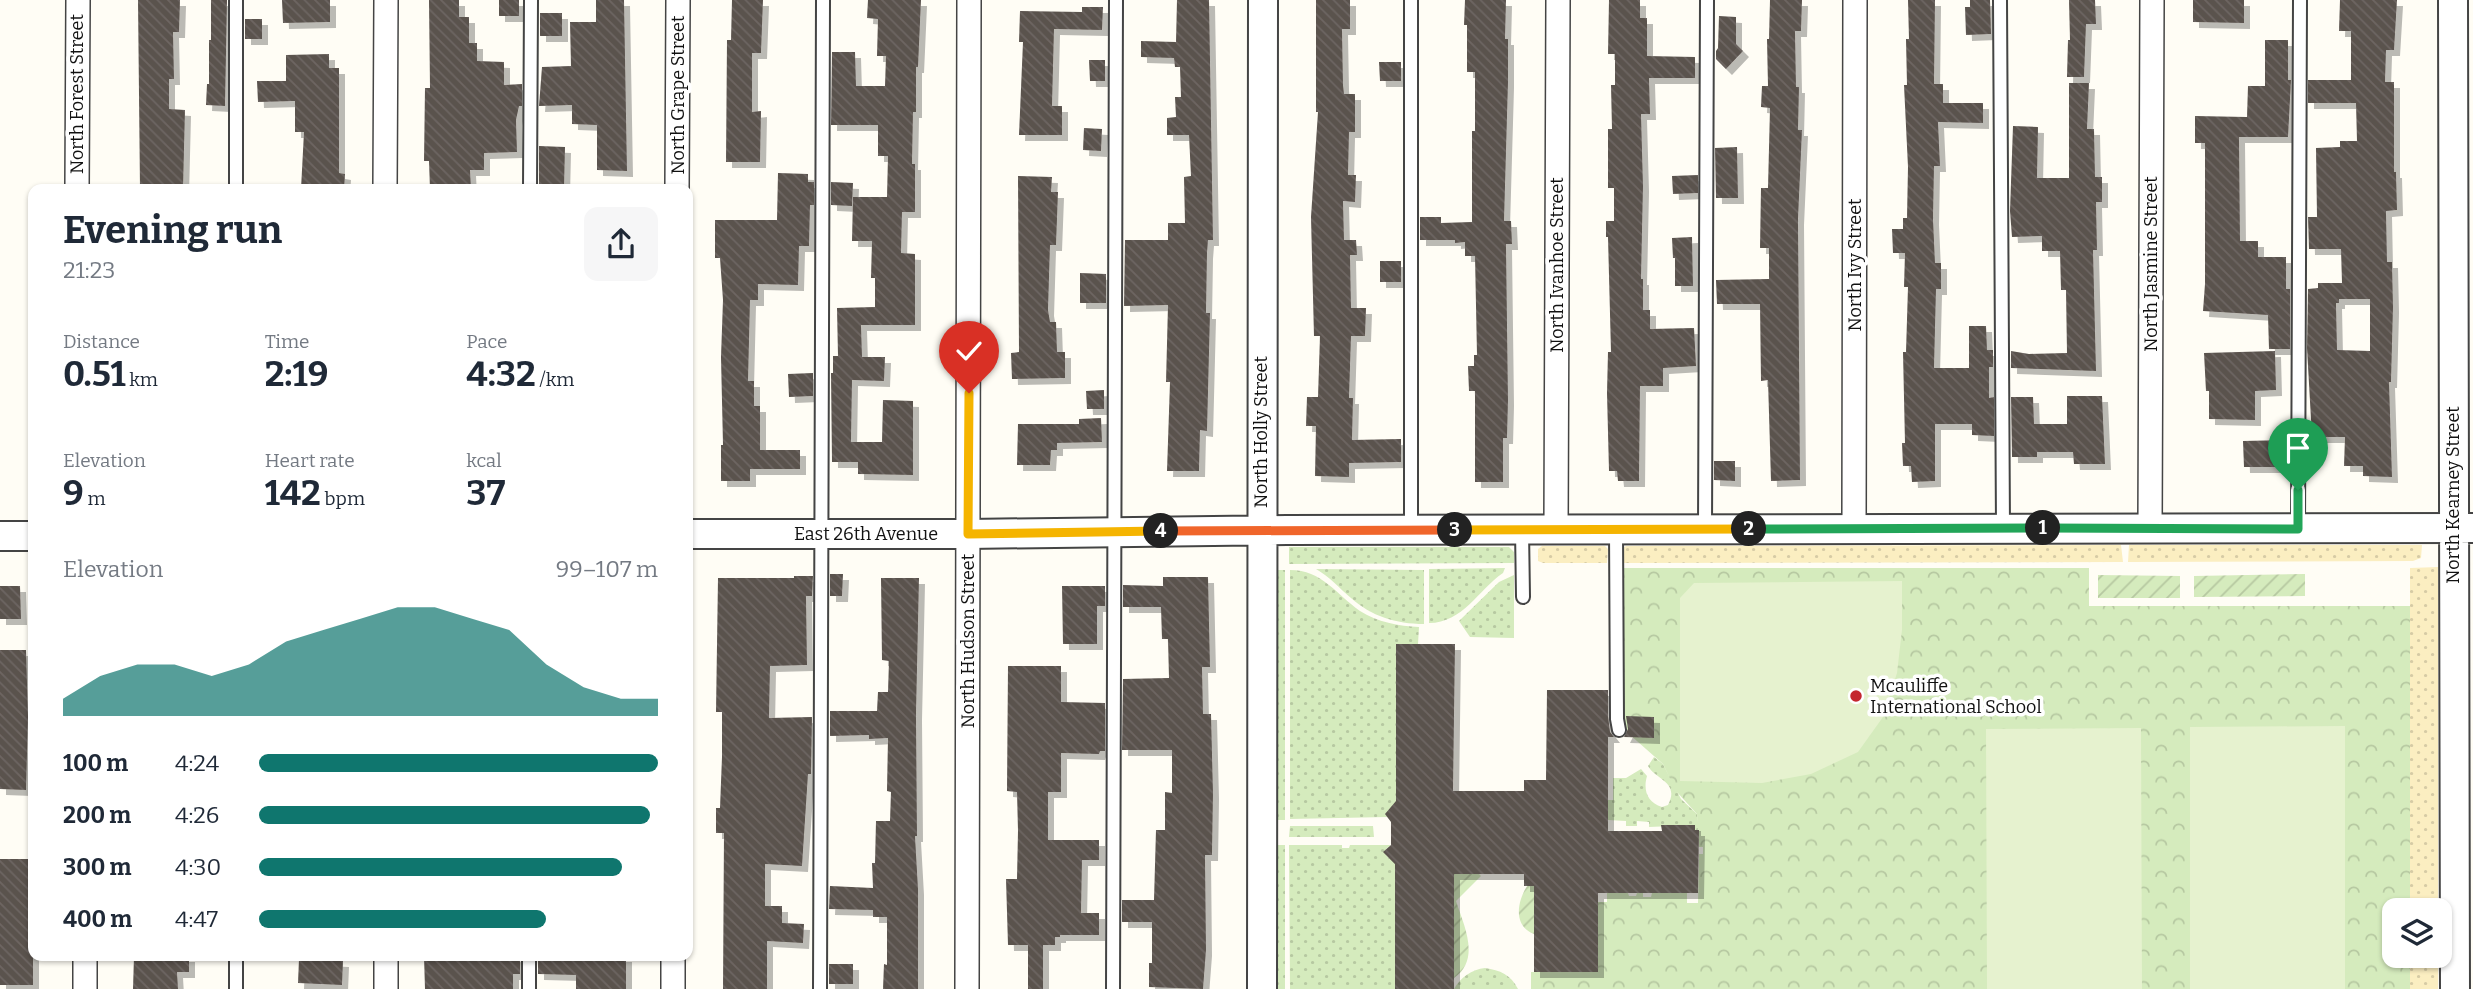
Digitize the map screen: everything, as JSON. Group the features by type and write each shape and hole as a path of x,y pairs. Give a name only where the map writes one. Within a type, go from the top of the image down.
{"street":[{"name":"North Forest Street","path":"77,184 78,0"},
{"path":"385,184 386,0"},
{"name":"North Grape Street","path":"677,184 678,0"},
{"name":"North Hudson Street","path":"967,989 970,0"},
{"name":"North Holly Street","path":"1262,989 1263,0"},
{"name":"North Ivanhoe Street","path":"1556,530 1558,0"},
{"name":"North Ivy Street","path":"1854,530 1855,0"},
{"name":"North Jasmine Street","path":"2150,528 2152,0"},
{"name":"North Kearney Street","path":"2453,0 2463,528 2455,989"},
{"name":"East 26th Avenue","path":"693,534 2463,528"},
{"path":"0,536 28,536"},
{"path":"85,961 85,989"},
{"path":"386,961 386,989"},
{"path":"673,961 673,989"}],"lane":[{"path":"236,0 236,184"},
{"path":"530,184 531,0"},
{"path":"820,989 822,0"},
{"path":"1113,989 1116,0"},
{"path":"1410,0 1411,530"},
{"path":"1705,529 1707,0"},
{"path":"2000,0 2003,528"},
{"path":"2298,529 2300,0"},
{"path":"1522,530 1523,597"},
{"path":"1616,530 1619,730"},
{"path":"236,961 236,989"},
{"path":"529,961 529,989"}],"green space":[{"path":"1289,547 1509,547 1514,552 1514,563 1289,564"},
{"path":"1505,568 1503,573 1461,612 1441,622 1429,623 1429,569"},
{"name":"Mcauliffe International School","path":"1622,568 2089,568 2089,606 2410,606 2410,898 2382,898 2382,968 2410,968 2410,989 1531,989 1531,972 1598,972 1598,902 1607,902 1607,893 1628,893 1629,896 1636,896 1637,893 1643,893 1643,897 1651,897 1652,893 1687,893 1687,903 1698,903 1699,854 1703,854 1703,847 1699,847 1697,814 1676,791 1663,764 1629,734 1622,718"},
{"path":"1316,569 1424,570 1424,624 1394,621 1376,614 1359,604"},
{"path":"1276,570 1285,570 1285,820 1275,820"},
{"path":"1290,570 1320,578 1360,611 1374,618 1419,627 1418,644 1396,645 1396,806 1387,817 1290,819"},
{"path":"2305,574 2305,596 2194,597 2194,576"},
{"path":"1514,575 1514,638 1470,637 1459,621 1499,582"},
{"path":"2098,575 2180,576 2180,598 2098,598"},
{"path":"1902,581 1902,630 1897,673 1883,717 1858,752 1811,774 1762,783 1680,781 1680,598 1694,583"},
{"path":"2345,726 2345,989 2190,989 2190,727"},
{"path":"2141,728 2142,989 1987,989 1986,729"},
{"path":"1654,757 1663,764 1681,799 1697,814 1699,830 1695,830 1695,825 1649,827 1649,822 1637,821 1637,826 1626,826 1626,821 1608,820 1608,800 1613,800 1613,778 1626,778 1641,769 1647,776 1646,791 1650,799 1662,807 1668,805 1671,797 1669,786 1648,766"},
{"path":"1290,826 1373,826 1374,837 1289,837"},
{"path":"1274,845 1285,845 1285,989 1275,989"},
{"path":"1289,845 1342,845 1342,848 1349,848 1350,845 1391,845 1386,849 1386,855 1395,859 1395,989 1290,989"},
{"path":"1454,874 1481,876 1456,901 1466,931 1469,952 1462,970 1454,978"},
{"path":"1527,886 1534,886 1534,934 1527,930 1520,920 1519,906"},
{"path":"1485,968 1504,974 1518,989 1454,989 1467,975"}],"sand":[{"path":"2121,545 2123,562 1622,563 1622,549 1626,546"},
{"path":"2129,545 2422,545 2421,558 2413,561 2128,562"},
{"path":"1542,546 1605,546 1608,549 1607,563 1543,563 1538,561 1538,549"},
{"path":"2438,567 2438,898 2410,898 2410,568"},
{"path":"2410,968 2438,968 2438,989 2410,989"}],"building":[{"path":"138,0 180,0 179,32 173,32 174,79 169,79 169,109 185,110 183,184 140,184"},
{"path":"211,0 227,0 225,106 206,105"},
{"path":"282,0 330,0 330,22 283,23"},
{"path":"429,0 459,0 459,17 469,17 469,43 477,43 477,61 504,62 504,85 522,84 522,106 519,106 516,120 517,152 484,153 484,170 470,170 471,184 430,184 429,161 424,161 425,88 430,88"},
{"path":"499,0 519,0 519,16 499,16"},
{"path":"596,0 624,0 627,171 597,170 597,125 572,124 572,105 539,106 542,67 571,66 570,22 596,22"},
{"path":"732,0 763,0 761,53 752,53 752,112 761,111 760,162 726,162 727,40 731,40"},
{"path":"868,0 921,0 916,112 913,112 915,212 902,212 901,253 915,254 915,325 861,325 862,357 885,357 884,381 852,380 851,442 882,442 883,400 913,401 913,475 858,474 858,462 832,462 831,373 833,356 838,356 837,308 875,307 875,278 871,278 872,241 852,241 853,197 887,197 888,156 878,156 878,125 831,125 832,52 855,52 856,86 885,86 886,56 877,56 878,19 867,18"},
{"path":"1177,0 1209,0 1213,240 1208,240 1207,253 1206,313 1210,313 1207,431 1200,430 1199,471 1167,471 1170,382 1166,382 1168,305 1124,306 1125,240 1168,240 1168,223 1185,223 1184,177 1191,176 1189,135 1167,135 1167,118 1176,117 1175,97 1181,97 1180,67 1175,67 1174,58 1141,57 1141,41 1176,42"},
{"path":"1316,0 1350,0 1350,29 1342,29 1343,85 1344,94 1355,94 1355,132 1349,132 1348,175 1356,175 1355,202 1343,201 1344,240 1356,240 1357,255 1350,255 1351,308 1366,308 1365,336 1351,336 1349,398 1353,398 1352,440 1401,439 1401,462 1349,463 1349,477 1315,476 1316,426 1306,426 1307,397 1318,397 1320,336 1314,336 1311,217 1318,112"},
{"path":"1465,0 1506,0 1508,82 1504,221 1511,221 1512,244 1506,244 1508,400 1507,438 1503,438 1503,482 1475,482 1475,391 1469,391 1468,366 1474,366 1474,355 1477,355 1475,256 1465,256 1465,242 1420,240 1420,217 1441,217 1441,223 1472,222 1475,72 1467,72"},
{"path":"1609,0 1640,0 1640,18 1647,18 1647,56 1695,57 1695,78 1649,78 1650,114 1641,114 1643,310 1650,310 1650,329 1694,328 1696,366 1663,368 1663,386 1640,386 1639,481 1618,481 1617,471 1609,471 1607,393 1608,352 1611,352 1606,221 1614,221 1614,188 1608,188 1608,129 1612,129 1611,85 1615,85 1615,54 1608,54"},
{"path":"1770,0 1802,0 1801,31 1795,31 1796,87 1799,87 1798,130 1802,130 1798,219 1800,480 1771,481 1768,380 1761,381 1760,304 1717,304 1716,280 1769,279 1769,248 1760,248 1761,188 1768,188 1770,108 1761,107 1762,86 1768,86"},
{"path":"1908,0 1935,0 1934,84 1943,84 1943,103 1983,103 1983,123 1938,122 1940,166 1934,166 1933,219 1935,263 1941,263 1941,289 1936,289 1934,368 1969,368 1969,326 1986,326 1987,350 1993,350 1993,367 1989,367 1989,398 1994,397 1994,436 1972,435 1972,424 1935,424 1935,481 1912,482 1911,466 1903,466 1902,443 1905,443 1903,352 1906,352 1908,287 1904,287 1905,253 1893,253 1892,229 1903,229 1903,218 1907,218 1908,167 1904,85 1907,85"},
{"path":"1970,0 1990,0 1991,34 1966,35 1965,7 1970,7"},
{"path":"2069,0 2095,0 2096,24 2086,24 2084,77 2067,77"},
{"path":"2193,0 2244,0 2244,23 2193,22"},
{"path":"2340,0 2397,0 2394,50 2386,50 2385,82 2394,82 2394,172 2397,210 2386,211 2387,262 2392,262 2393,307 2389,382 2392,477 2363,476 2363,466 2344,466 2345,437 2312,437 2307,348 2308,289 2318,288 2318,283 2342,283 2341,249 2309,249 2308,217 2317,217 2316,148 2340,147 2340,141 2357,141 2356,103 2308,103 2308,80 2351,80 2351,31 2339,31","holes":["2339,299 2370,299 2370,351 2337,350 2336,303 2339,303"]},
{"path":"1082,7 1103,7 1102,30 1054,29 1052,106 1062,106 1062,135 1019,135 1023,42 1019,42 1020,11 1082,12"},
{"path":"540,13 562,13 562,36 540,36"},
{"path":"1719,16 1736,17 1736,44 1743,51 1726,69 1716,59"},
{"path":"245,19 262,19 262,39 245,39"},
{"path":"2265,40 2288,40 2288,80 2291,80 2288,137 2239,137 2240,241 2258,241 2258,257 2286,257 2286,289 2290,289 2290,349 2269,349 2268,315 2203,311 2205,143 2195,143 2195,116 2247,117 2248,86 2265,86"},
{"path":"329,54 329,68 339,68 339,173 345,174 344,184 301,184 304,132 295,132 295,101 258,102 257,81 286,81 286,55"},
{"path":"1089,60 1105,60 1105,81 1090,81"},
{"path":"1379,62 1401,62 1401,81 1380,81"},
{"path":"2069,83 2089,83 2087,129 2094,129 2095,177 2102,177 2102,202 2096,202 2097,250 2093,250 2096,371 2011,368 2011,351 2029,354 2067,353 2066,290 2061,290 2060,251 2042,251 2042,236 2012,237 2010,211 2013,126 2038,127 2037,178 2069,178"},
{"path":"1084,128 1102,129 1101,151 1083,150"},
{"path":"539,146 565,147 564,184 539,184"},
{"path":"1737,147 1738,198 1716,198 1715,148"},
{"path":"778,173 808,174 808,182 814,182 814,205 810,205 809,246 799,246 798,285 758,284 758,300 750,300 748,381 754,381 754,406 760,406 760,450 800,450 800,469 750,469 750,481 721,481 723,300 720,258 715,258 715,220 777,220"},
{"path":"1698,175 1698,193 1673,194 1672,176"},
{"path":"1018,176 1052,177 1051,192 1058,192 1056,245 1050,245 1048,310 1050,322 1056,322 1057,352 1065,352 1065,378 1012,379 1011,353 1019,352"},
{"path":"831,182 853,183 852,206 831,205"},
{"path":"1692,237 1693,286 1675,286 1672,238"},
{"path":"1380,261 1401,261 1401,282 1380,282"},
{"path":"1080,273 1106,274 1106,303 1080,303"},
{"path":"2275,351 2276,390 2255,391 2255,420 2209,419 2209,391 2206,391 2204,353"},
{"path":"813,373 813,396 789,397 788,374"},
{"path":"1104,390 1104,409 1087,409 1086,391"},
{"path":"2067,396 2102,396 2105,464 2074,464 2073,452 2037,452 2037,457 2012,457 2011,397 2033,397 2034,424 2067,424"},
{"path":"1101,418 1102,442 1057,443 1057,450 1051,450 1050,465 1017,465 1018,424 1079,424 1079,419"},
{"path":"2290,440 2289,467 2244,467 2243,441"},
{"path":"1714,461 1735,461 1735,481 1714,480"},
{"path":"830,574 843,574 842,596 830,596"},
{"path":"813,576 812,596 806,596 807,665 770,666 769,718 812,717 811,774 808,774 802,866 765,864 765,906 782,906 782,923 804,924 803,943 767,941 767,989 723,989 724,833 716,833 722,757 722,712 716,712 718,578"},
{"path":"1163,577 1208,577 1210,667 1202,667 1203,714 1211,714 1213,793 1212,855 1205,855 1206,950 1203,989 1149,987 1152,922 1122,922 1122,900 1154,900 1156,830 1165,830 1165,792 1172,793 1172,750 1122,750 1123,679 1169,678 1168,639 1162,639 1161,607 1123,607 1123,585 1163,586"},
{"path":"881,578 919,578 915,836 918,989 883,989 884,964 887,965 887,917 873,917 873,910 829,909 830,886 873,888 872,863 875,863 876,821 890,821 891,792 887,791 888,738 869,739 869,735 830,736 830,711 877,711 878,692 888,692 889,661 882,660"},
{"path":"0,586 20,586 21,619 0,619"},
{"path":"1062,586 1105,586 1105,606 1097,606 1097,644 1063,644"},
{"path":"1396,644 1455,644 1453,791 1524,791 1524,780 1546,780 1547,690 1608,690 1610,732 1614,737 1608,737 1608,831 1662,831 1661,825 1695,825 1695,830 1699,830 1698,893 1598,893 1598,972 1534,972 1534,886 1524,886 1524,874 1454,874 1454,989 1395,989 1395,864 1383,852 1391,845 1391,822 1385,814 1396,801"},
{"path":"0,650 26,650 26,790 0,789"},
{"path":"1008,666 1061,666 1061,702 1105,703 1105,751 1100,751 1099,754 1061,753 1061,792 1048,792 1048,840 1099,840 1099,860 1082,860 1081,913 1099,913 1099,935 1060,935 1055,937 1055,945 1043,945 1043,989 1028,989 1028,945 1008,945 1006,879 1017,879 1018,831 1017,792 1007,791"},
{"path":"1626,716 1654,717 1654,738 1624,737 1628,729"},
{"path":"0,859 28,859 28,961 33,961 33,985 0,985"},
{"path":"134,961 189,961 189,972 177,972 178,989 133,989"},
{"path":"299,961 343,961 342,985 298,983"},
{"path":"424,961 520,961 520,974 513,974 513,989 425,989"},
{"path":"538,961 626,961 626,989 576,989 576,975 538,974"},
{"path":"829,964 853,964 853,984 829,984"}],"place":[{"name":"Mcauliffe International School","path":"1856,696"}],"route":[{"path":"969,393 968,534 1235,530 2298,529 2298,490"}]}
